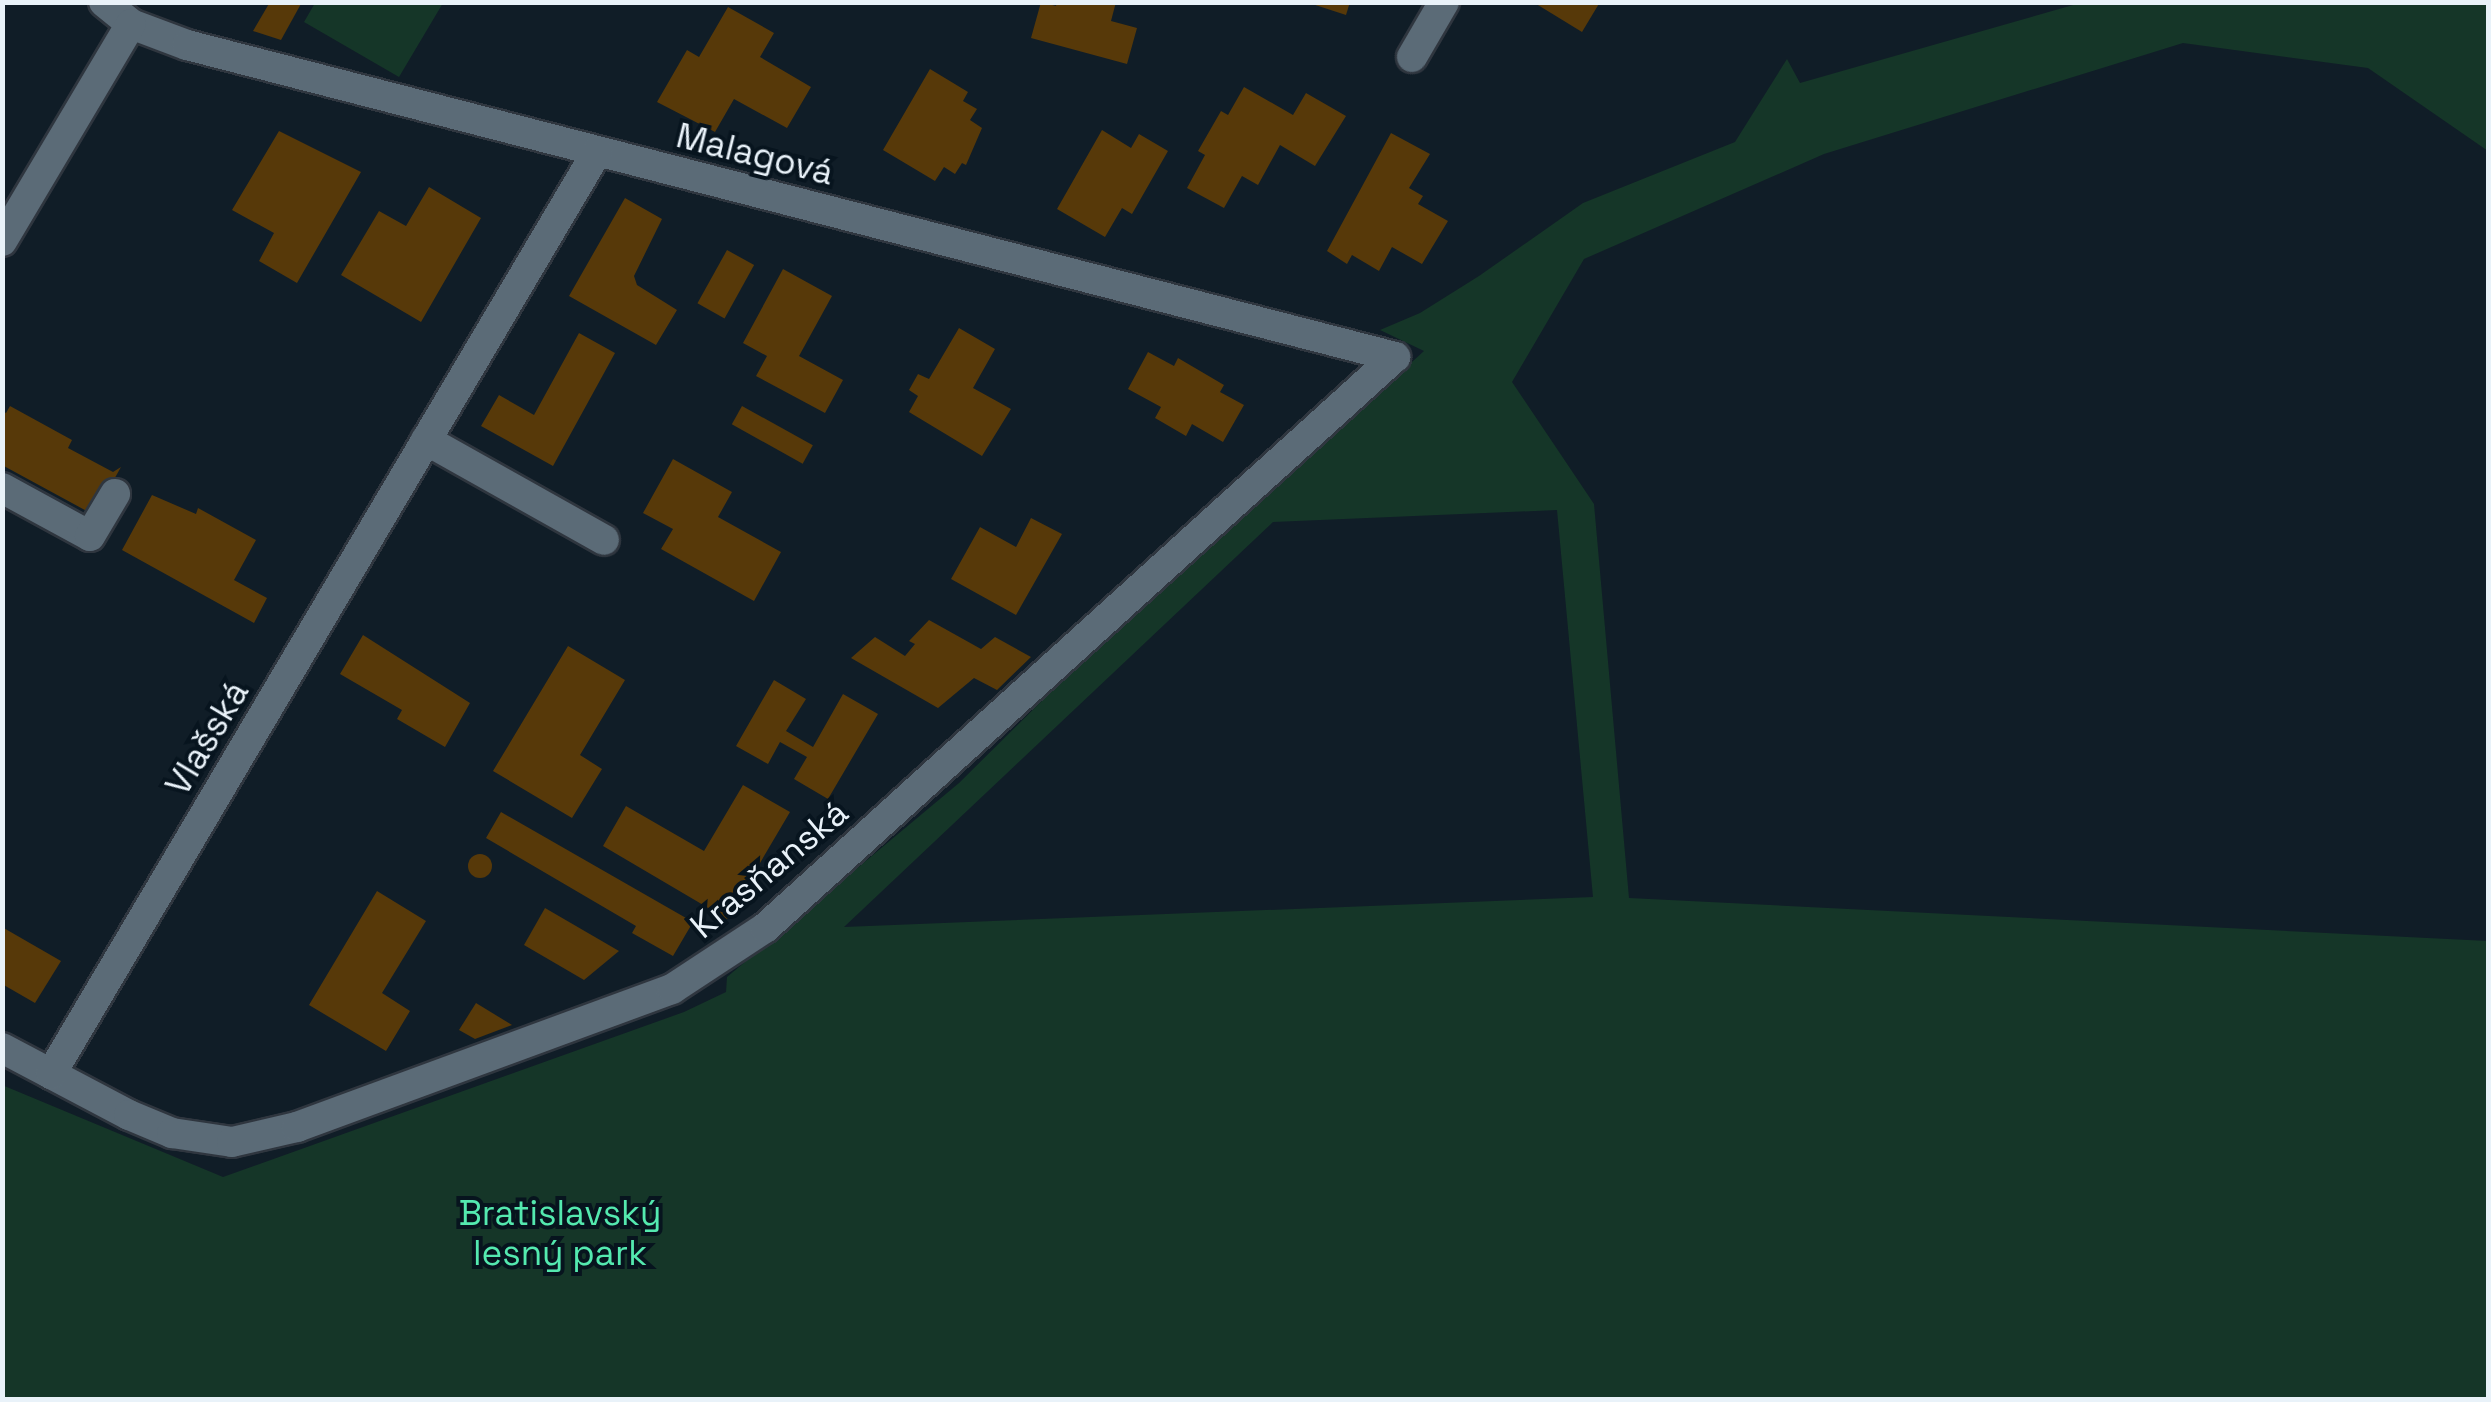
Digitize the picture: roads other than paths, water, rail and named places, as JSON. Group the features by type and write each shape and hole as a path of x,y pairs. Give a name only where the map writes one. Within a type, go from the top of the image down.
{"street":[{"name":"Malagová","path":"104,2 132,24 187,45 1395,357"},
{"path":"1412,57 1444,2"},
{"path":"2,241 132,24"},
{"name":"Vlašská","path":"52,1074 597,152"},
{"name":"Krasňanská","path":"2,1048 172,1132 232,1142 297,1127 644,1001 698,976 765,928 1395,357"},
{"path":"426,440 604,540"},
{"path":"2,488 90,536 115,494"}],"park label":[{"name":"Bratislavský lesný park","path":"560,1233"}]}
